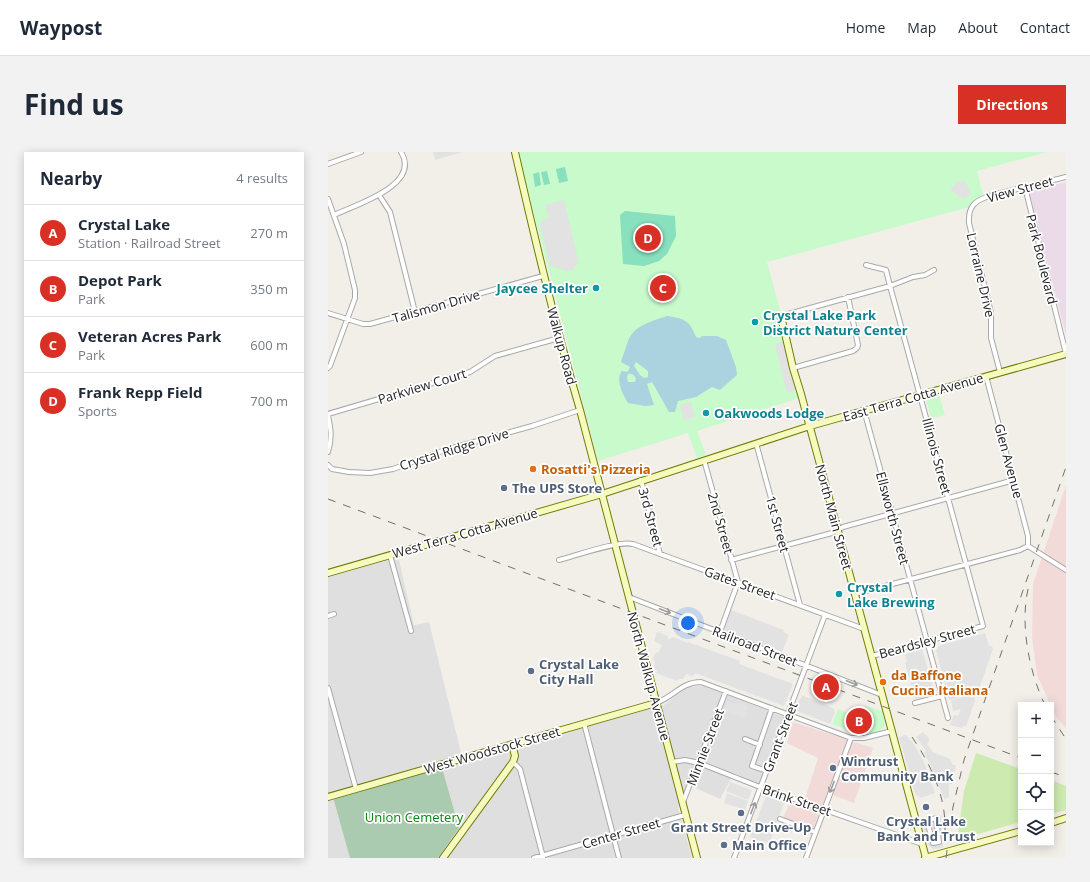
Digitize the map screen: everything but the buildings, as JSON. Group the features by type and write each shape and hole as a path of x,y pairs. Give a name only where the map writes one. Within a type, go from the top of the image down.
{"street":[{"path":"328,164 361,152"},
{"name":"Walkup Road","path":"515,152 543,276 602,494"},
{"path":"334,215 379,195 399,180 404,174 405,166 401,153"},
{"name":"View Street","path":"975,203 989,196 1066,176"},
{"name":"Park Boulevard","path":"1025,187 1066,354"},
{"path":"379,195 390,212 415,312"},
{"path":"328,198 344,244 356,290 355,298 328,368"},
{"name":"Lorraine Drive","path":"975,203 970,209 969,223 991,313 991,338 1000,372"},
{"name":"Illinois Street","path":"866,265 886,270 983,626"},
{"path":"781,316 890,286 913,277 925,275 934,270"},
{"name":"Talismon Drive","path":"328,313 370,324 543,276"},
{"path":"793,368 853,351 857,348 858,345 848,297"},
{"name":"North Main Street","path":"781,316 793,368 865,629 925,858"},
{"name":"Parkview Court","path":"328,415 470,372 495,356 559,338"},
{"name":"East Terra Cotta Avenue","path":"602,494 810,426 1066,354"},
{"name":"Glen Avenue","path":"986,376 1028,536 1028,546"},
{"name":"Crystal Ridge Drive","path":"328,465 332,468 349,472 370,473 393,469 445,450 580,410"},
{"name":"Ellsworth Street","path":"864,410 948,718"},
{"path":"328,415 331,428 331,440 328,452"},
{"name":"1st Street","path":"756,443 800,605"},
{"name":"2nd Street","path":"704,460 738,582"},
{"name":"3rd Street","path":"641,480 660,554"},
{"path":"731,560 832,533 843,527 1014,480"},
{"name":"North Walkup Avenue","path":"602,494 697,858"},
{"name":"West Terra Cotta Avenue","path":"328,573 602,494"},
{"name":"Gates Street","path":"558,560 615,545 630,543 865,629"},
{"path":"855,594 1020,550 1028,546 1066,570"},
{"path":"390,555 411,631"},
{"path":"720,632 738,582"},
{"name":"Railroad Street","path":"629,597 882,695"},
{"path":"328,616 334,614"},
{"name":"Grant Street","path":"734,858 825,615"},
{"name":"Beardsley Street","path":"872,656 983,626"},
{"path":"656,703 690,683 701,682 851,738 864,738 892,731"},
{"path":"328,688 356,789"},
{"name":"Minnie Street","path":"682,803 726,691"},
{"path":"915,703 942,696"},
{"name":"West Woodstock Street","path":"328,797 656,703"},
{"path":"767,771 752,766 772,708"},
{"path":"584,723 619,858"},
{"path":"806,858 851,738"},
{"path":"745,739 760,745"},
{"path":"443,858 513,762 515,756 512,744"},
{"name":"Brink Street","path":"672,762 685,760 699,763 760,787 922,844"},
{"path":"513,762 520,768 542,857"},
{"name":"Center Street","path":"534,858 542,857 686,815"},
{"path":"916,824 936,818 939,842 933,842 927,821"},
{"path":"1054,821 1066,818"},
{"path":"780,819 815,832"},
{"path":"925,858 1018,832"}],"shaded area":[{"path":"433,152 463,152 435,160"},
{"path":"958,181 965,181 971,194 963,199 950,190"},
{"path":"1066,182 1066,335 1029,191"},
{"path":"564,200 579,264 576,264 574,269 567,271 550,266 540,224 543,220 549,218 545,205"},
{"path":"785,341 797,390 787,393 775,344"},
{"path":"691,402 695,417 684,420 680,405"},
{"path":"1066,485 1066,729 1055,715 1054,702 1049,702 1037,675 1032,637 1033,584"},
{"path":"398,556 414,625 429,622 463,761 664,705 688,687 704,686 784,717 759,784 734,773 720,799 687,784 678,808 692,858 328,858 328,576"},
{"path":"731,610 784,630 783,632 789,635 782,652 723,630"},
{"path":"657,632 668,636 668,640 673,637 688,642 740,661 739,664 793,684 784,706 695,673 693,676 686,674 683,679 679,679 677,681 656,673 657,671 654,667 655,661 652,660 662,645 654,641"},
{"path":"985,633 989,646 992,646 993,649 978,692 949,700 936,650 938,649 938,646"},
{"path":"922,649 935,694 915,699 905,663 907,662 905,654"},
{"path":"801,695 833,708 835,712 830,724 797,711 796,708 800,698 802,698"},
{"path":"970,695 971,698 974,697 975,701 966,726 963,726 962,728 950,725 954,715 958,716 961,709 953,711 951,700"},
{"path":"728,701 738,705 739,702 749,706 744,718 724,711"},
{"path":"793,722 873,748 854,803 827,793 813,830 783,818 790,802 803,805 818,758 787,743"},
{"path":"923,732 929,738 929,742 927,744 933,752 950,759 953,765 956,765 952,784 949,784 949,797 944,799 931,766 924,753 926,751 916,737"},
{"path":"906,735 913,743 924,762 935,793 920,798 918,795 916,796 899,737"},
{"path":"730,782 752,790 748,800 726,791"},
{"path":"727,793 748,801 745,810 724,803"},
{"path":"766,796 784,803 769,844 750,837"},
{"path":"941,815 943,848 933,849 928,845 921,820"}],"green space":[{"path":"518,152 1047,152 977,171 984,198 973,206 767,262 781,313 778,315 799,398 697,431 706,455 697,458 688,433 598,461"},
{"path":"565,167 568,181 559,183 556,169"},
{"path":"547,171 550,184 544,185 541,172"},
{"path":"539,172 541,185 535,187 533,174"},
{"path":"625,211 675,216 676,236 667,254 659,261 644,266 623,264 620,215"},
{"path":"939,395 945,415 931,418 926,399"},
{"path":"866,706 882,711 885,725 877,732 858,734 859,731 853,729 852,731 832,724 838,709 862,719 867,709 865,708"},
{"path":"976,753 1018,768 1018,823 957,840 964,791"},
{"name":"Union Cemetery","path":"442,768 459,828 438,858 350,858 333,797"},
{"path":"1054,781 1066,786 1066,810 1054,813"}],"water":[{"path":"667,316 682,319 688,323 696,337 717,336 726,340 736,367 737,375 720,390 712,387 696,397 678,401 675,412 669,412 652,382 647,384 654,405 645,406 628,403 622,391 619,378 622,371 627,372 630,367 621,362 631,336 644,324","holes":["636,362 648,371 648,377 644,378 640,375 634,366","628,374 632,374 634,376 636,379 635,382 628,382"]}],"railway":[{"path":"946,858 953,807 964,760 1066,467"},
{"path":"328,499 1018,757"},
{"path":"1028,589 1025,618 1030,663 1044,702"},
{"path":"1054,721 1066,739"},
{"path":"912,737 936,781 943,805 945,830"},
{"path":"1054,773 1066,777"}],"place":[{"name":"Frank Repp Field","path":"648,238"},
{"name":"Jaycee Shelter","path":"596,288"},
{"name":"Veteran Acres Park","path":"663,288"},
{"name":"Crystal Lake Park District Nature Center","path":"755,322"},
{"name":"Oakwoods Lodge","path":"706,413"},
{"name":"Rosatti's Pizzeria","path":"533,469"},
{"name":"The UPS Store","path":"504,488"},
{"name":"Crystal Lake Brewing","path":"839,594"},
{"name":"Crystal Lake City Hall","path":"531,671"},
{"name":"da Baffone Cucina Italiana","path":"883,682"},
{"name":"Crystal Lake","path":"826,687"},
{"name":"Depot Park","path":"859,721"},
{"name":"Wintrust Community Bank","path":"833,768"},
{"name":"Crystal Lake Bank and Trust","path":"926,807"},
{"name":"Grant Street Drive-Up","path":"741,813"},
{"name":"Main Office","path":"724,845"}]}
